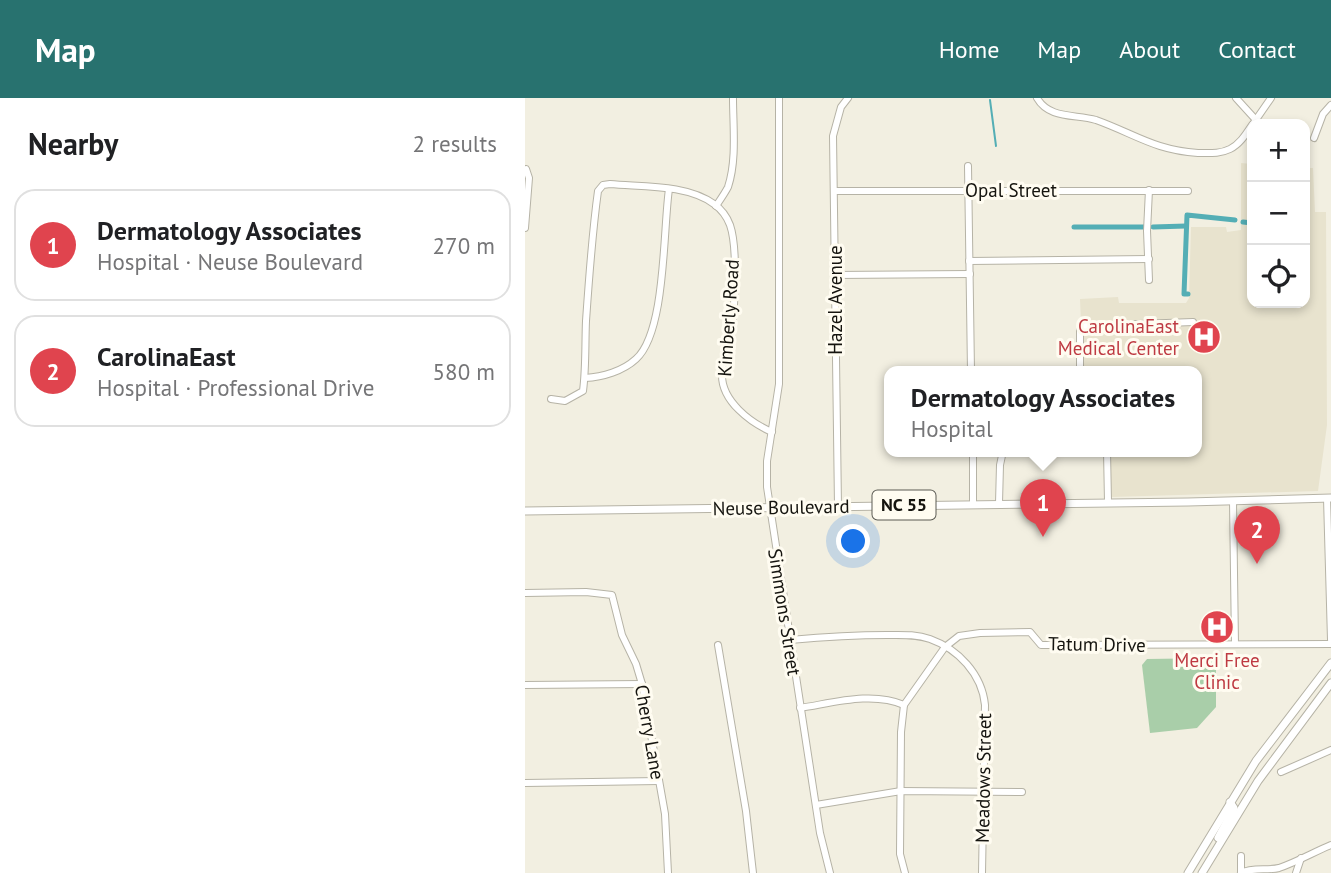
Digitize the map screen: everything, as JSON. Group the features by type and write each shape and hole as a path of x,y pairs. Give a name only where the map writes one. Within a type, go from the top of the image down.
{"main road":[{"name":"Neuse Boulevard","path":"525,511 1329,498"},
{"path":"1188,873 1280,727 1331,663"},
{"path":"1202,873 1258,781 1331,683"},
{"path":"1209,862 1219,835 1234,808 1230,803"}],"street":[{"path":"551,400 565,401 583,391 598,191 603,185 610,184 669,189 688,192 716,206 730,176 733,153 733,98"},
{"name":"Simmons Street","path":"779,98 779,373 777,408 766,470 769,507 800,708 823,847 830,873"},
{"name":"Hazel Avenue","path":"838,506 834,124 841,107 849,98"},
{"path":"1037,98 1053,112 1098,121 1147,143 1179,151 1211,153 1229,149 1240,142 1247,132"},
{"path":"1236,98 1251,119"},
{"path":"1257,119 1271,98"},
{"path":"1314,138 1323,114 1331,105"},
{"path":"968,166 971,366"},
{"path":"525,228 529,178 526,169"},
{"path":"585,378 617,371 636,359 652,333 669,189"},
{"path":"1149,190 1149,280"},
{"name":"Opal Street","path":"834,191 1188,191"},
{"name":"Kimberly Road","path":"716,206 730,225 733,237 733,319 722,377 725,390 740,410 758,426 772,432"},
{"path":"969,261 1149,259"},
{"path":"834,275 970,274"},
{"path":"1080,366 1080,330 1085,326 1193,322"},
{"path":"973,457 973,504"},
{"path":"999,503 1003,457"},
{"path":"1107,457 1108,502"},
{"path":"1329,498 1331,642"},
{"path":"1233,501 1235,644"},
{"name":"Cherry Lane","path":"525,593 586,592 612,596 622,635 642,684 667,831 669,873"},
{"name":"Tatum Drive","path":"945,647 959,636 1030,632 1041,645 1331,642"},
{"name":"Meadows Street","path":"790,640 824,636 913,635 928,638 964,660 983,692 985,720 982,873"},
{"path":"717,645 746,811 753,873"},
{"path":"905,873 900,854 904,705 945,647"},
{"path":"525,685 642,684"},
{"path":"800,708 873,698 893,700 904,705"},
{"path":"1281,772 1331,750"},
{"path":"525,783 659,781"},
{"path":"816,805 901,790 1022,792"},
{"path":"1241,873 1244,870 1263,871 1278,868 1331,845"},
{"path":"1241,856 1241,873"},
{"path":"1296,873 1301,858"}],"shaded area":[{"name":"CarolinaEast Medical Center","path":"1241,163 1247,164 1247,308 1310,308 1310,168 1313,168 1315,212 1326,212 1327,425 1318,491 1111,497 1108,457 1202,457 1202,366 1083,366 1080,299 1118,297 1119,303 1186,303 1189,298 1191,227 1226,227 1227,232 1241,230"}],"green space":[{"path":"1216,658 1216,707 1197,728 1150,733 1142,665 1147,659"}],"waterway":[{"path":"990,100 996,146"},
{"path":"1188,294 1184,294 1187,215 1235,220"},
{"path":"1243,222 1247,222"},
{"path":"1153,227 1186,226"},
{"path":"1074,227 1145,227"}],"place":[{"name":"CarolinaEast Medical Center","path":"1204,337"},
{"name":"Dermatology Associates","path":"1043,537"},
{"name":"CarolinaEast","path":"1257,564"},
{"name":"Merci Free Clinic","path":"1217,627"}]}
